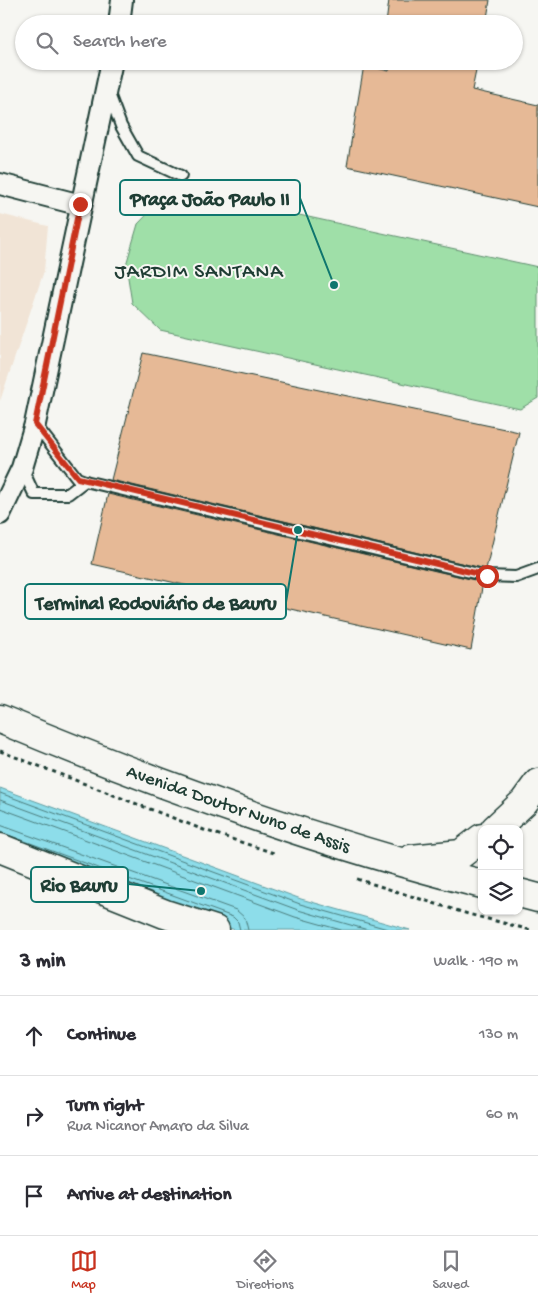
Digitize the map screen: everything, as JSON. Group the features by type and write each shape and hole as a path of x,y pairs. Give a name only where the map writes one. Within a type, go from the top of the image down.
{"main road":[{"name":"Avenida Doutor Nuno de Assis","path":"0,718 216,802 398,861 478,883"},
{"path":"499,825 524,802 538,783"},
{"path":"398,861 461,854 478,841"},
{"path":"0,849 165,914 216,930"},
{"path":"523,895 538,898"}],"street":[{"path":"120,15 122,0"},
{"path":"0,514 22,468 35,424 80,204 108,90 111,70"},
{"path":"0,184 80,204"}],"lane":[{"path":"108,90 121,126 138,156 181,176"},
{"path":"35,424 78,478 85,481 487,576 516,577 538,569"},
{"path":"22,468 34,494 68,494 85,481"}],"shaded area":[{"path":"0,214 48,226 44,271 0,401"}],"green space":[{"path":"198,193 538,267 538,398 520,409 160,330 132,303 126,265 138,224 164,197"}],"water":[{"path":"0,788 301,899 410,930 235,930 0,843"}],"building":[{"path":"389,0 490,0 488,15 387,15"},
{"path":"363,70 476,70 472,90 538,105 538,207 347,166"},
{"path":"143,353 519,432 486,569 111,480"},
{"path":"108,494 483,582 471,650 92,564"}],"place":[{"name":"Praça João Paulo II","path":"334,285"},
{"name":"Terminal Rodoviário de Bauru","path":"298,530"},
{"name":"Rio Bauru","path":"201,891"}],"district":[{"name":"JARDIM SANTANA","path":"199,270"}],"route":[{"path":"80,204 35,424 78,478 487,576"}]}
